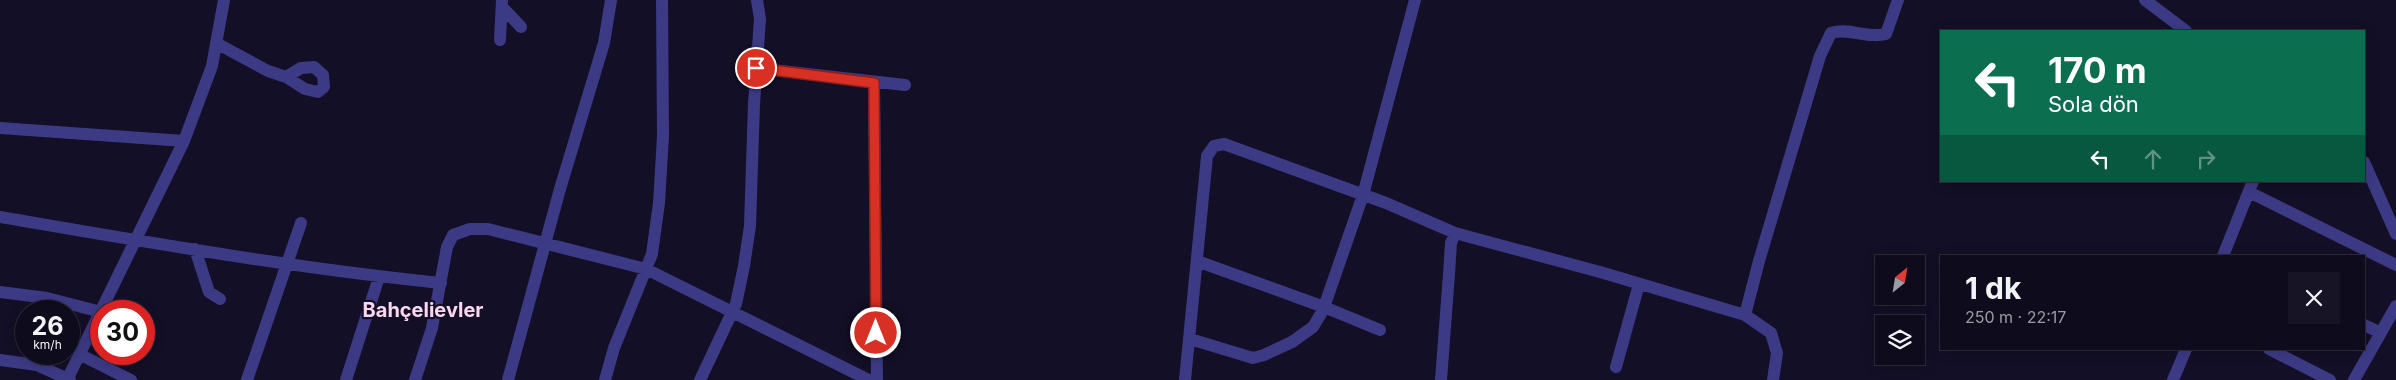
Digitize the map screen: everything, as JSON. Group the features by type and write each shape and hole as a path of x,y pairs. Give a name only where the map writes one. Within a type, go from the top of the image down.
{"street":[{"path":"107,300 184,141 212,66 224,0"},
{"path":"508,380 604,42 611,0"},
{"path":"605,380 614,348 652,254 663,136 662,0"},
{"path":"700,380 731,310 736,304 750,226 756,68 760,19 757,0"},
{"path":"1190,339 1253,358 1292,342 1313,327 1324,307 1363,195 1415,0"},
{"path":"1746,315 1759,261 1820,56 1830,32 1837,30 1874,37 1886,34 1898,0"},
{"path":"2145,0 2185,30"},
{"path":"502,4 521,27"},
{"path":"500,40 502,4"},
{"path":"216,43 268,71 286,77"},
{"path":"756,68 874,83 905,85"},
{"path":"874,83 878,380"},
{"path":"0,128 184,141"},
{"path":"1185,380 1207,156 1214,146 1224,144 1363,195 1455,233 1746,315 1771,334 1777,354 1773,380"},
{"path":"2365,164 2396,234"},
{"path":"2224,255 2251,186 2396,265"},
{"path":"0,217 136,241 379,277 441,283"},
{"path":"247,380 301,223"},
{"path":"415,380 432,328 444,260 453,235 470,229 488,229 546,242 646,269 870,380"},
{"path":"1441,380 1448,274 1455,233"},
{"path":"195,249 202,276 209,292 220,299"},
{"path":"1197,261 1324,307 1380,330"},
{"path":"346,380 379,277"},
{"path":"1616,367 1640,284"},
{"path":"0,292 47,298 90,309"},
{"path":"2354,380 2396,306"},
{"path":"2365,325 2381,333"},
{"path":"80,352 90,333"},
{"path":"2173,380 2186,350"},
{"path":"2271,350 2330,380"},
{"path":"80,354 131,380"},
{"path":"0,360 37,365 68,379 74,365"}],"district":[{"name":"Bahçelievler","path":"423,310"}],"route":[{"path":"756,68 874,83 876,333"}]}
